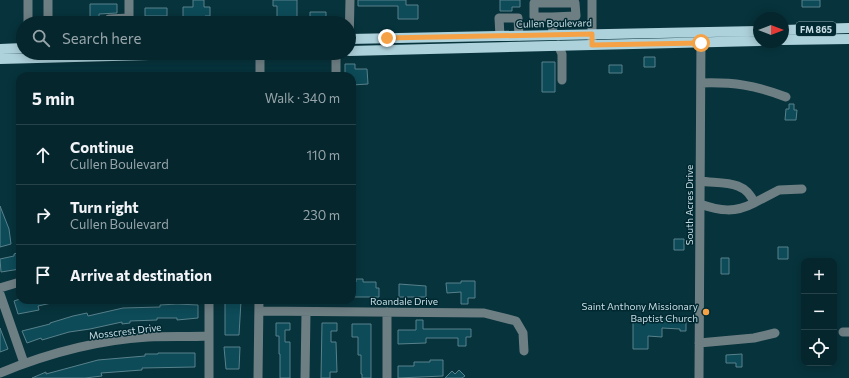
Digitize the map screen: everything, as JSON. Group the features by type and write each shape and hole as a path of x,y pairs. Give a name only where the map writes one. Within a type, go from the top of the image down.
{"main road":[{"name":"FM 865","path":"789,39 849,28"},
{"name":"Cullen Boulevard","path":"356,39 428,38 502,40 558,45 592,40 701,32 753,31"},
{"name":"FM 865","path":"789,31 849,39"},
{"name":"Cullen Boulevard","path":"356,51 428,48 502,40 519,36 553,35 592,40 701,43 753,41"},
{"path":"428,38 428,48"},
{"path":"0,49 16,48"},
{"path":"0,59 16,57"}],"street":[{"path":"28,0 28,16"},
{"path":"48,0 48,16"},
{"path":"129,0 129,16"},
{"path":"350,0 350,16"},
{"path":"534,3 575,3 576,16 552,16 534,16 534,3"},
{"path":"576,9 592,4 592,40"},
{"path":"552,16 553,35"},
{"path":"502,40 499,18 518,18 519,36"},
{"name":"South Acres Drive","path":"699,378 701,32"},
{"path":"558,45 562,54 562,80"},
{"path":"260,60 260,72"},
{"path":"336,60 336,72"},
{"path":"701,83 743,83 786,97"},
{"path":"700,181 735,184 743,188 752,197 754,203"},
{"path":"700,204 727,211 742,209 779,190 802,189"},
{"path":"0,288 16,283"},
{"path":"0,294 24,363"},
{"path":"209,304 209,377"},
{"path":"258,378 259,304"},
{"name":"Roandale Drive","path":"259,312 477,312 494,314 516,321 523,334 524,351"},
{"path":"305,378 306,312"},
{"path":"387,312 387,378"},
{"path":"699,343 754,338 775,333"},
{"name":"Mosscrest Drive","path":"0,373 24,363 101,343 147,337 209,336"}],"building":[{"path":"193,0 204,0 204,7 210,7 210,16 183,16 183,7 193,7"},
{"path":"273,0 297,0 297,16 277,16 277,6 273,6"},
{"path":"358,0 406,0 406,5 418,5 418,19 398,19 398,6 358,6"},
{"path":"500,0 520,0 520,7 512,7 512,11 500,11"},
{"path":"802,0 820,0 820,7 802,7"},
{"path":"90,4 117,4 117,13 90,16"},
{"path":"145,8 167,8 167,16 145,16"},
{"path":"310,12 326,12 326,16 310,16"},
{"path":"644,57 655,57 655,67 644,67"},
{"path":"542,62 555,62 555,92 542,92"},
{"path":"345,64 355,64 355,69 367,69 368,84 356,85 356,72 345,72"},
{"path":"609,65 622,65 622,73 609,73"},
{"path":"789,104 794,104 794,110 797,110 796,120 785,120 786,109 789,109"},
{"path":"0,206 9,229 11,244 0,247"},
{"path":"674,239 684,239 684,250 674,250"},
{"path":"778,247 788,247 788,259 778,259"},
{"path":"16,253 16,270 1,272 0,259 14,256 14,254"},
{"path":"721,258 729,258 729,274 721,274"},
{"path":"356,279 363,279 363,282 376,282 376,288 379,288 379,297 356,297"},
{"path":"461,281 475,281 475,298 468,298 468,304 461,304 461,292 447,293 446,283 461,283"},
{"path":"399,284 426,286 426,297 399,297"},
{"path":"16,300 16,304 47,304 38,306 39,310 18,314 14,301"},
{"path":"225,304 241,304 239,335 225,335"},
{"path":"160,305 198,305 198,318 177,320 177,318 157,318 157,320 130,321 130,323 122,324 122,322 69,332 42,340 41,338 27,343 22,331 87,313 88,316 123,308 160,307"},
{"path":"633,319 686,319 686,331 680,331 680,329 662,328 662,337 648,336 648,349 633,349"},
{"path":"416,320 423,320 423,329 471,329 471,337 466,337 466,346 458,346 458,338 426,338 426,343 398,344 398,330 416,330"},
{"path":"276,323 290,323 290,330 285,330 285,342 290,342 290,378 280,378 279,336 276,336"},
{"path":"322,323 337,323 337,331 331,331 331,342 336,342 337,372 330,372 330,378 321,378"},
{"path":"352,324 371,324 371,378 362,378 361,355 358,355 358,337 352,337"},
{"path":"0,328 8,349 0,352"},
{"path":"224,347 240,347 239,369 226,369"},
{"path":"195,353 195,367 142,368 142,370 101,373 102,376 85,378 32,378 46,372 46,374 98,360 145,356 145,354"},
{"path":"742,354 742,367 736,367 736,363 726,363 726,355"},
{"path":"430,360 443,360 443,376 398,378 398,366 414,366 414,362 430,362"},
{"path":"459,370 465,376 462,378 445,378 452,371 455,374"}],"place":[{"name":"Saint Anthony Missionary Baptist Church","path":"706,312"}],"route":[{"path":"387,38 592,34 592,45 701,43"}]}
